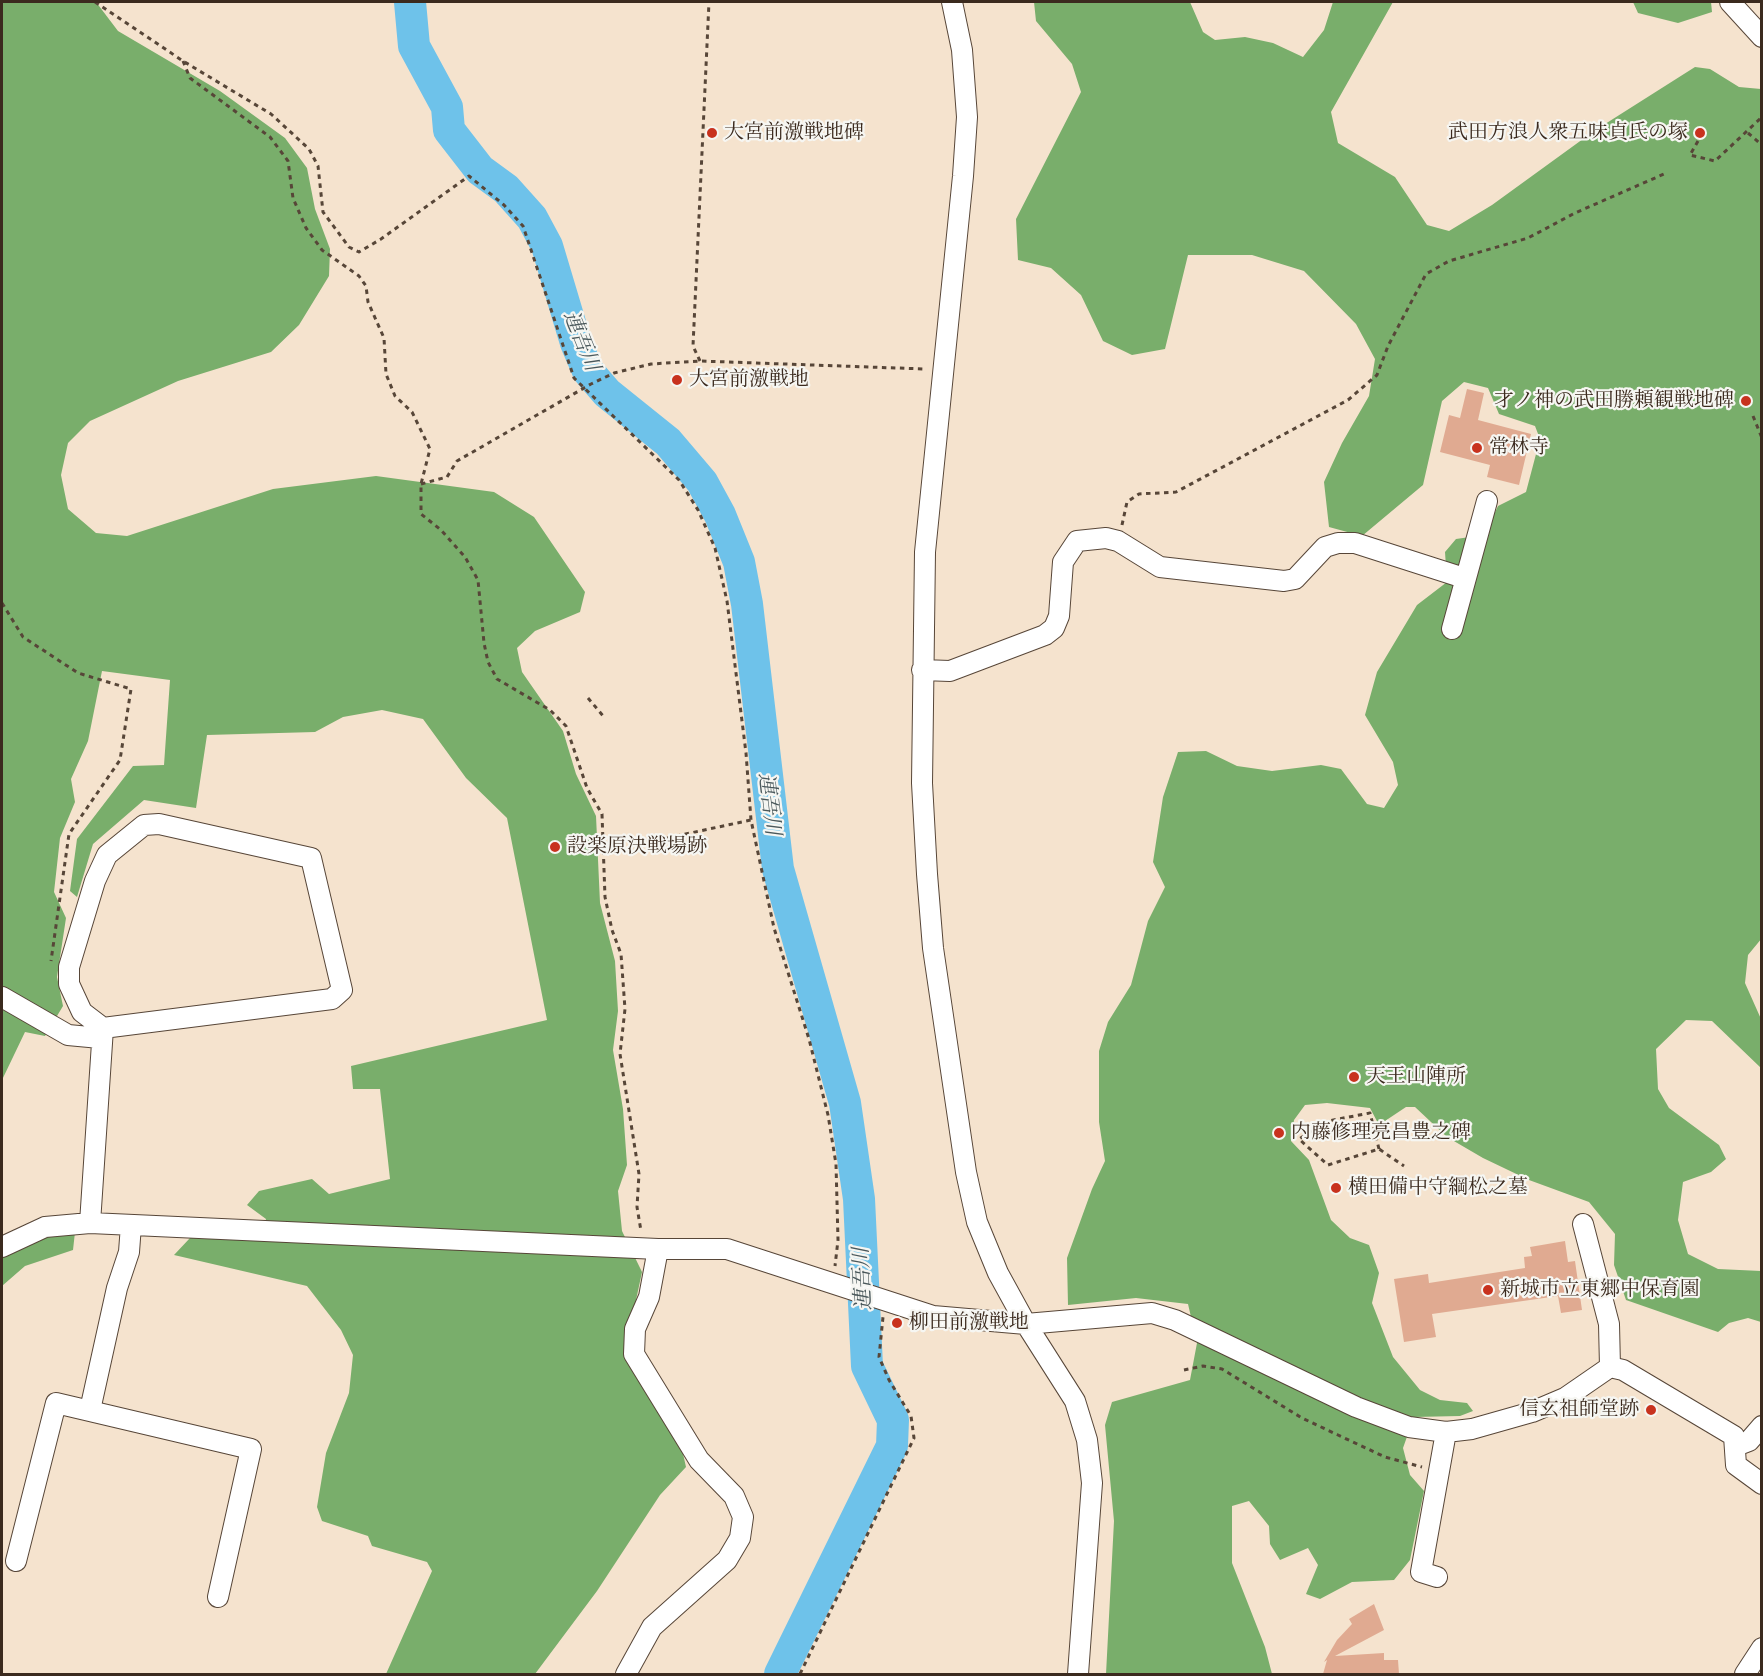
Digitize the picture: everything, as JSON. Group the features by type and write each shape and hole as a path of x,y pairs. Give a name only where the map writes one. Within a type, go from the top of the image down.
{"street":[{"path":"952,2 962,50 967,117 925,552 922,783 932,937 966,1173 977,1222 999,1273 1026,1324 1060,1373 1075,1401 1087,1440 1092,1483 1078,1674"},
{"path":"1738,4 1761,36"},
{"path":"1452,629 1464,578 1487,501"},
{"path":"922,670 950,671 1045,635 1054,628 1059,616 1064,562 1077,541 1106,538 1118,541 1160,567 1284,581 1295,579 1325,547 1338,543 1355,543 1464,578"},
{"path":"2,997 68,1035 102,1033 332,999 342,990 312,858 159,824 144,825 107,855 94,881 69,967 69,984 82,1012 102,1033 90,1223"},
{"path":"2,1248 45,1227 90,1223 650,1249 741,1251 933,1316 1026,1324 1152,1313 1175,1320 1356,1407 1410,1428 1446,1432 1472,1429 1532,1412 1565,1398 1610,1367 1623,1370 1734,1436 1736,1465 1761,1484"},
{"path":"1583,1224 1609,1324 1610,1367"},
{"path":"90,1410 117,1288 129,1252 130,1225"},
{"path":"626,1674 652,1627 727,1560 740,1538 743,1517 734,1496 699,1460 634,1354 635,1329 649,1297 650,1249"},
{"path":"16,1561 56,1403 251,1449 218,1597"},
{"path":"1736,1446 1749,1441 1761,1426"},
{"path":"1437,1577 1421,1572 1446,1432"},
{"path":"1745,1674 1761,1648"}],"path":[{"path":"95,2 183,61 271,114 309,149 318,166 319,196 323,212 349,247 359,252 381,239 469,176 504,205 523,226 545,288 561,346 574,378 679,480 698,510 715,548 729,612 746,753 751,820 774,928 809,1040 828,1115 836,1164 838,1240 835,1284"},
{"path":"700,361 693,346 709,2"},
{"path":"183,61 190,78 270,137 288,161 293,198 306,228 322,250 359,276 366,286 368,302 384,338 387,374 395,396 412,412 430,449 421,484 422,514 465,557 478,580 488,662 497,679 550,710 566,726 587,788 602,814 605,897 612,930 621,954 625,1009 620,1054 639,1174 637,1208 650,1249"},
{"path":"1698,141 1690,155 1715,161 1748,133 1761,117"},
{"path":"1748,133 1761,145"},
{"path":"1118,541 1127,502 1139,494 1176,492 1348,400 1377,375 1388,346 1426,274 1449,261 1528,238 1575,213 1664,174"},
{"path":"421,484 447,477 457,461 583,388 614,373 651,364 700,361 944,369"},
{"path":"1753,416 1761,438"},
{"path":"2,603 23,637 78,673 131,689 120,760 69,834 51,961 69,967"},
{"path":"588,698 604,717"},
{"path":"667,838 751,820"},
{"path":"1379,1149 1328,1165 1299,1139 1328,1121 1370,1113 1379,1149 1404,1166"},
{"path":"800,1674 914,1438 911,1416 889,1380 879,1357 886,1301"},
{"path":"1184,1370 1203,1366 1222,1369 1302,1418 1385,1457 1440,1472"}],"green space":[{"path":"2,2 96,2 118,31 220,91 285,138 307,168 315,209 330,249 329,276 299,325 271,352 178,381 90,421 68,443 61,475 68,509 96,533 127,536 273,489 376,476 494,492 534,517 585,592 580,612 535,631 517,648 522,672 563,731 576,774 596,816 600,903 615,961 618,1011 613,1050 623,1109 627,1165 618,1191 622,1231 642,1272 630,1328 679,1436 686,1467 660,1495 597,1591 535,1674 386,1674 432,1571 427,1562 372,1546 368,1536 322,1521 317,1507 326,1453 349,1393 353,1355 341,1330 307,1286 174,1255 190,1238 261,1239 266,1219 247,1205 259,1191 312,1179 329,1194 390,1179 380,1089 353,1089 351,1066 547,1020 507,818 466,778 423,719 382,710 343,717 315,732 207,735 196,808 144,800 93,844 77,897 70,891 77,839 133,766 164,765 170,680 102,671 88,741 71,779 75,802 60,838 54,892 66,918 57,977 63,1006 45,1036 25,1032 2,1080"},
{"path":"1034,2 1190,2 1203,32 1215,40 1245,37 1273,43 1303,57 1324,30 1333,2 1393,2 1331,112 1338,143 1395,177 1427,225 1449,231 1492,205 1594,131 1695,67 1710,69 1739,87 1761,89 1762,938 1748,955 1745,983 1761,1019 1761,1068 1712,1021 1686,1020 1656,1049 1658,1089 1669,1108 1719,1145 1726,1159 1711,1172 1683,1182 1678,1220 1688,1254 1718,1269 1761,1271 1761,1322 1748,1318 1729,1323 1718,1332 1626,1300 1614,1265 1615,1234 1589,1202 1529,1180 1483,1158 1447,1137 1415,1107 1406,1107 1379,1125 1370,1108 1327,1103 1305,1105 1294,1120 1291,1141 1309,1160 1331,1220 1350,1238 1369,1245 1379,1273 1372,1303 1393,1357 1420,1390 1440,1400 1467,1403 1473,1411 1460,1416 1414,1417 1403,1448 1410,1475 1424,1491 1410,1560 1394,1580 1352,1582 1320,1599 1306,1594 1318,1565 1308,1548 1280,1560 1270,1544 1269,1526 1249,1501 1232,1506 1232,1563 1265,1647 1272,1674 1106,1674 1114,1521 1105,1425 1112,1402 1190,1380 1197,1343 1188,1304 1136,1298 1068,1305 1067,1258 1092,1189 1105,1161 1099,1122 1099,1051 1108,1022 1131,985 1148,921 1165,887 1153,862 1163,797 1178,752 1206,751 1237,766 1272,771 1321,765 1341,769 1367,804 1384,808 1398,785 1393,762 1365,715 1377,672 1417,605 1447,582 1445,552 1456,539 1484,535 1498,506 1526,492 1540,439 1535,426 1499,414 1488,388 1464,382 1442,401 1423,485 1362,536 1329,527 1324,482 1342,443 1369,396 1375,359 1356,324 1304,271 1252,255 1188,255 1165,349 1132,355 1103,341 1081,295 1051,268 1018,260 1016,219 1081,92 1072,64 1036,21"},
{"path":"1633,2 1711,2 1712,12 1678,23 1638,13"},
{"path":"75,1232 73,1250 25,1266 2,1286 2,1236 17,1250 52,1233"}],"building":[{"path":"1467,389 1484,393 1478,420 1531,434 1519,485 1487,477 1490,465 1440,452 1449,415 1460,418"},
{"name":"新城市立東郷中保育園","path":"1565,1241 1568,1262 1575,1261 1582,1310 1561,1313 1558,1296 1432,1314 1436,1337 1404,1342 1394,1279 1428,1274 1429,1283 1525,1268 1524,1257 1532,1256 1530,1247"},
{"path":"1374,1604 1384,1630 1335,1656 1384,1653 1384,1660 1398,1660 1399,1674 1323,1674 1327,1660 1324,1662 1337,1640 1352,1624 1349,1619"}],"waterway":[{"name":"連吾川","path":"410,2 414,46 447,107 449,130 480,170 506,189 532,218 547,246 576,343 588,371 607,393 668,442 702,482 720,515 739,562 747,604 778,869 845,1103 859,1199 867,1366 893,1420 892,1446 780,1674"}],"place":[{"name":"大宮前激戦地碑","path":"712,133"},
{"name":"武田方浪人衆五味貞氏の塚","path":"1700,133"},
{"name":"大宮前激戦地","path":"677,380"},
{"name":"才ノ神の武田勝頼観戦地碑","path":"1746,401"},
{"name":"常林寺","path":"1477,448"},
{"name":"設楽原決戦場跡","path":"555,847"},
{"name":"天王山陣所","path":"1354,1077"},
{"name":"内藤修理亮昌豊之碑","path":"1279,1133"},
{"name":"横田備中守綱松之墓","path":"1336,1188"},
{"name":"新城市立東郷中保育園","path":"1488,1290"},
{"name":"柳田前激戦地","path":"897,1323"},
{"name":"信玄祖師堂跡","path":"1651,1410"}]}
